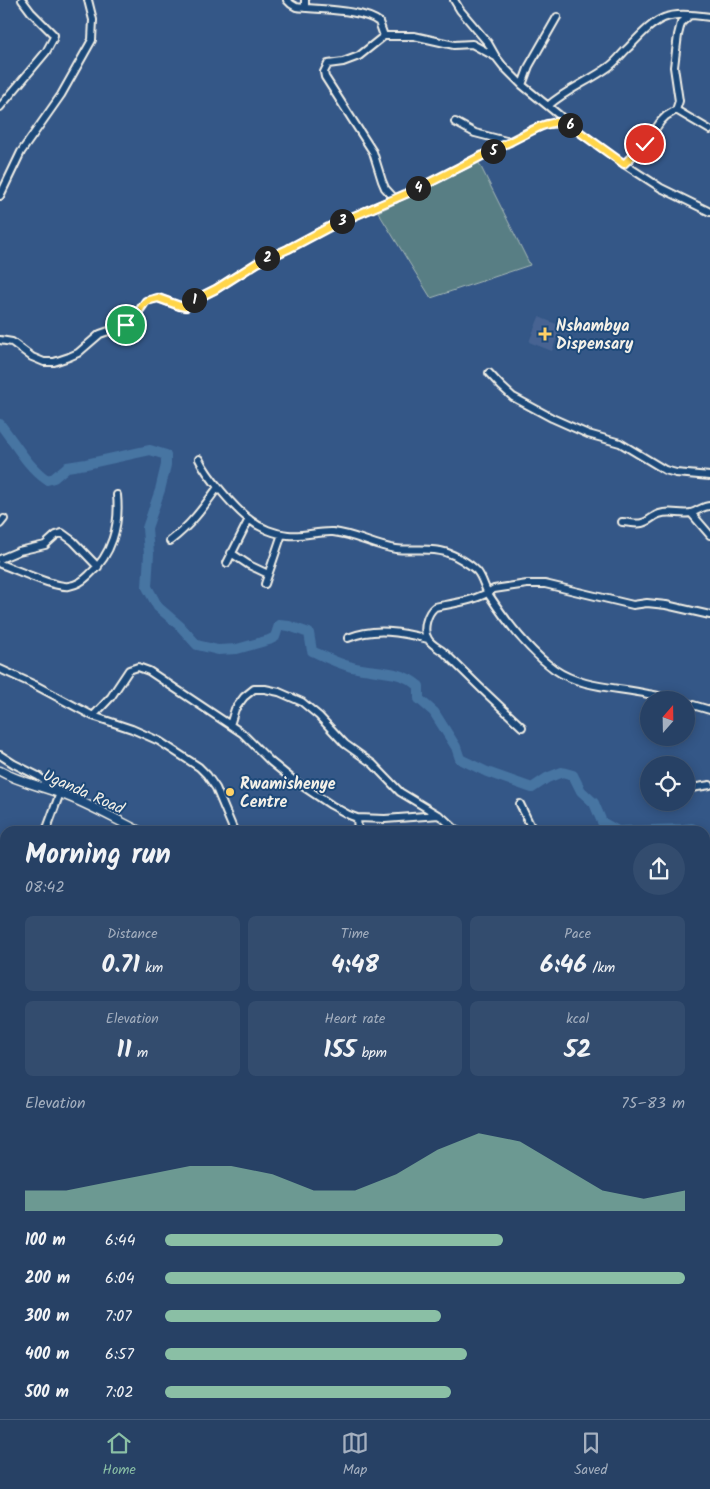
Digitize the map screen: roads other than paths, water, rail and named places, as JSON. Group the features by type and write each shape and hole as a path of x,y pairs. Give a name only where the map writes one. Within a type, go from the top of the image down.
{"main road":[{"name":"Uganda Road","path":"0,771 86,804 129,826"},
{"name":"Uganda Road","path":"0,777 17,779"}],"street":[{"path":"0,108 46,52 53,39 53,34 22,0"},
{"path":"0,196 21,152 61,95 92,40 93,20 88,0"},
{"path":"286,0 293,6 349,12 373,18 379,22 384,36"},
{"path":"304,0 305,8"},
{"path":"454,0 488,43 496,57 522,85 567,123 661,188 710,212"},
{"path":"548,106 565,92 612,65 652,23 672,15 710,18"},
{"path":"624,164 645,144 666,116 676,110 679,101 674,67 678,35 681,24 690,15"},
{"path":"522,85 529,66 557,17"},
{"path":"394,199 385,188 373,152 325,77 324,72 328,64 343,62 359,56 384,36 404,35 423,37 454,45 472,44 496,57"},
{"path":"676,110 710,130"},
{"path":"455,122 475,133 510,142"},
{"path":"0,340 12,342 32,357 44,362 54,362 69,358 78,354 100,334 132,321 146,301 158,298 186,307 196,299 216,289 257,263 333,225 415,190 541,126 556,122 567,123"},
{"path":"490,373 513,397 552,418 588,434 620,443 664,470 710,476"},
{"path":"199,459 218,487 248,519 259,526 290,536 336,532 396,549 446,552 469,564 477,571 488,593 523,640 553,668 564,675 593,685 640,693"},
{"path":"170,541 185,530 196,518 218,487"},
{"path":"0,564 46,582 71,586 79,582 98,567 111,545 118,511 117,495"},
{"path":"622,522 638,524 660,514 691,513 710,506"},
{"path":"691,513 710,535"},
{"path":"227,563 248,519"},
{"path":"0,559 19,551 45,545 56,535 62,534 73,541 98,567"},
{"path":"265,584 282,534"},
{"path":"231,553 248,565 268,574"},
{"path":"428,639 425,629 428,614 435,607 467,601 494,590 526,584 545,584 633,605 647,603 666,605 710,615"},
{"path":"348,638 369,632 384,631 428,639 522,727"},
{"path":"93,716 111,697 129,670 138,667 150,672 242,733 271,762 292,779 349,815 357,818 385,819 439,815"},
{"path":"0,668 93,716 159,740 199,767 208,775 216,788 232,826"},
{"path":"230,725 234,709 254,689 265,689 287,695 302,702 319,716 345,744 373,764 400,792 444,818 452,826"},
{"path":"695,706 710,710"},
{"path":"0,755 38,776 60,793 48,826"},
{"path":"695,787 710,785"},
{"path":"520,804 531,826"},
{"path":"357,818 358,826"}],"waterway":[{"path":"0,424 27,461 47,480 54,478 67,467 150,450 166,455 166,465 160,490 147,528 149,554 147,587 158,607 180,626 197,645 218,650 237,649 275,637 279,625 289,626 309,633 312,651 347,666 396,674 419,686 419,699 434,712 456,747 460,759 487,772 532,788 547,778 562,772 573,775 581,791 594,803 602,822 609,826"}],"place":[{"name":"Nshambya Dispensary","path":"545,334"},
{"name":"Rwamishenye Centre","path":"230,792"}]}
